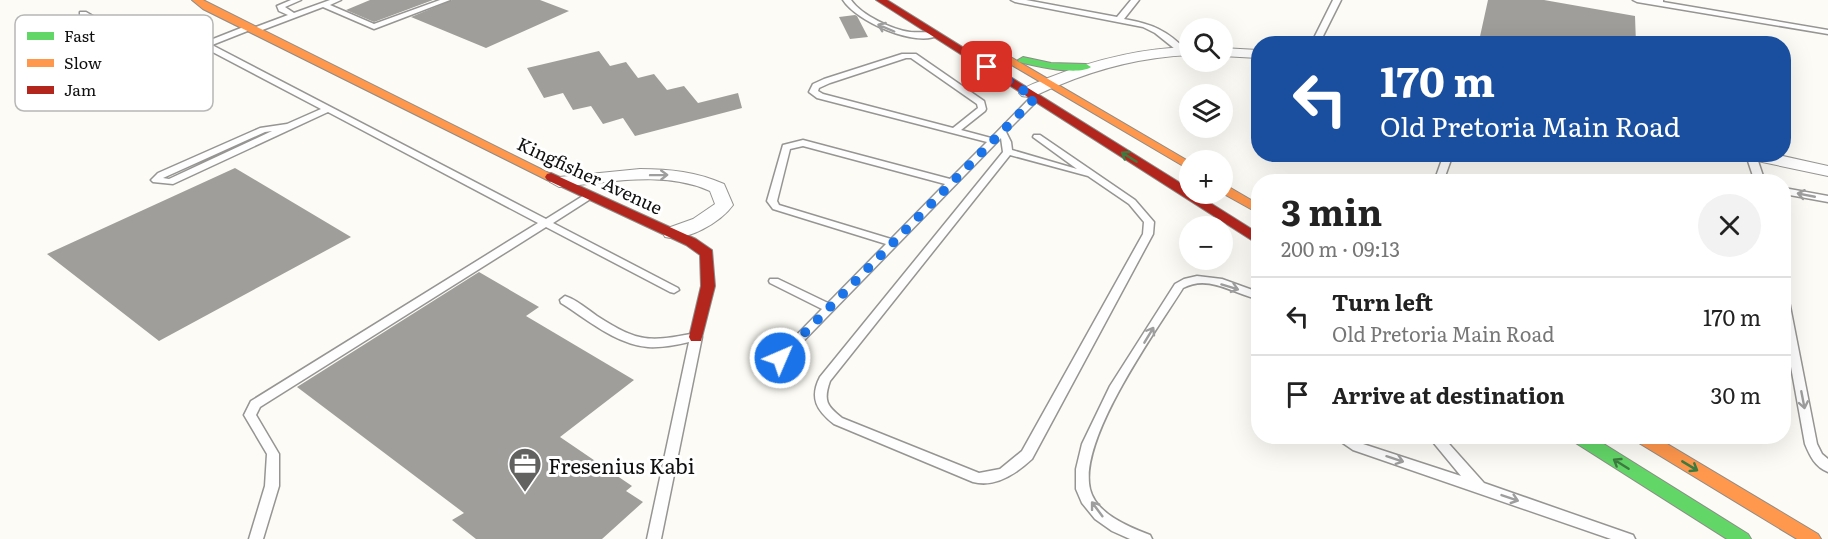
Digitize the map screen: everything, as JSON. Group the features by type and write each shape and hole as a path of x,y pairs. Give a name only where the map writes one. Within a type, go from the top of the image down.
{"main road":[{"name":"Kingfisher Avenue","path":"197,0 559,182 691,242 706,253 710,272 708,296 696,337"},
{"path":"881,0 1251,234"},
{"path":"1086,67 1045,65 990,47 1179,160"},
{"path":"1233,193 1251,204"},
{"path":"1590,444 1742,539"},
{"path":"1653,444 1812,539"}],"street":[{"path":"1031,95 1049,83 1086,67 1119,58 1179,52"},
{"path":"1233,52 1251,53"},
{"path":"1784,162 1828,171"},
{"path":"559,182 682,175 703,179 718,188 724,205 694,227 672,233"}],"lane":[{"path":"294,16 281,6 297,0"},
{"path":"213,43 337,0"},
{"path":"324,4 374,27 446,0"},
{"path":"847,0 850,5 882,28 911,35 935,34"},
{"path":"1015,0 1152,27 1179,46"},
{"path":"1120,19 1135,0"},
{"path":"1319,36 1337,0"},
{"path":"1637,0 1828,32"},
{"path":"213,49 674,290"},
{"path":"954,131 982,109 981,103 913,56 905,56 827,81 816,86 813,92 820,96 954,131 993,141"},
{"path":"780,358 1002,132 1031,95"},
{"path":"287,127 263,130 161,175 156,180 170,182 274,136 287,127 328,108"},
{"path":"1002,132 1007,142 1008,152 824,380 819,394 822,408 838,421 978,478 996,478 1012,470 1027,455 1148,234 1149,222 1142,211 1037,138"},
{"path":"894,243 776,207 772,201 786,147 803,143 952,183"},
{"path":"1008,152 1095,177"},
{"path":"1791,192 1828,199"},
{"path":"256,539 272,486 273,454 250,415 255,404 589,196"},
{"path":"1145,539 1122,530 1100,515 1083,490 1081,466 1094,426 1179,286 1187,279 1201,278 1251,294"},
{"path":"774,281 830,308"},
{"path":"566,300 628,337 643,343 664,343 696,337"},
{"name":"Kingfisher Avenue","path":"654,539 696,337"},
{"path":"1791,338 1811,444 1817,457 1828,467"},
{"path":"1353,444 1628,539"},
{"path":"1441,444 1479,487"}],"building":[{"path":"370,0 433,0 374,22 346,10"},
{"path":"452,0 540,0 569,11 486,48 411,17"},
{"path":"1488,0 1544,0 1635,16 1636,36 1480,36"},
{"path":"855,15 868,37 850,39 839,17"},
{"path":"599,51 610,66 626,62 638,78 654,74 667,90 684,86 698,103 738,93 742,108 635,136 623,118 603,124 591,106 573,110 563,93 544,98 527,68"},
{"path":"235,168 351,237 159,341 47,254"},
{"path":"479,272 539,307 526,316 634,380 560,437 632,486 626,491 643,502 602,539 476,539 452,520 464,513 297,387"}],"traffic: fast":[{"path":"1023,60 1051,66 1086,67"},
{"path":"1590,444 1742,539"}],"traffic: slow":[{"path":"197,0 206,7 551,177"},
{"path":"1002,55 1179,160"},
{"path":"1233,194 1251,205"},
{"path":"1653,444 1812,539"}],"traffic: jam":[{"path":"881,0 1251,234"},
{"path":"551,177 691,242 707,253 708,286 696,337"}],"place":[{"name":"Fresenius Kabi","path":"525,493"}],"route":[{"path":"780,358 1035,98 987,67"}]}
